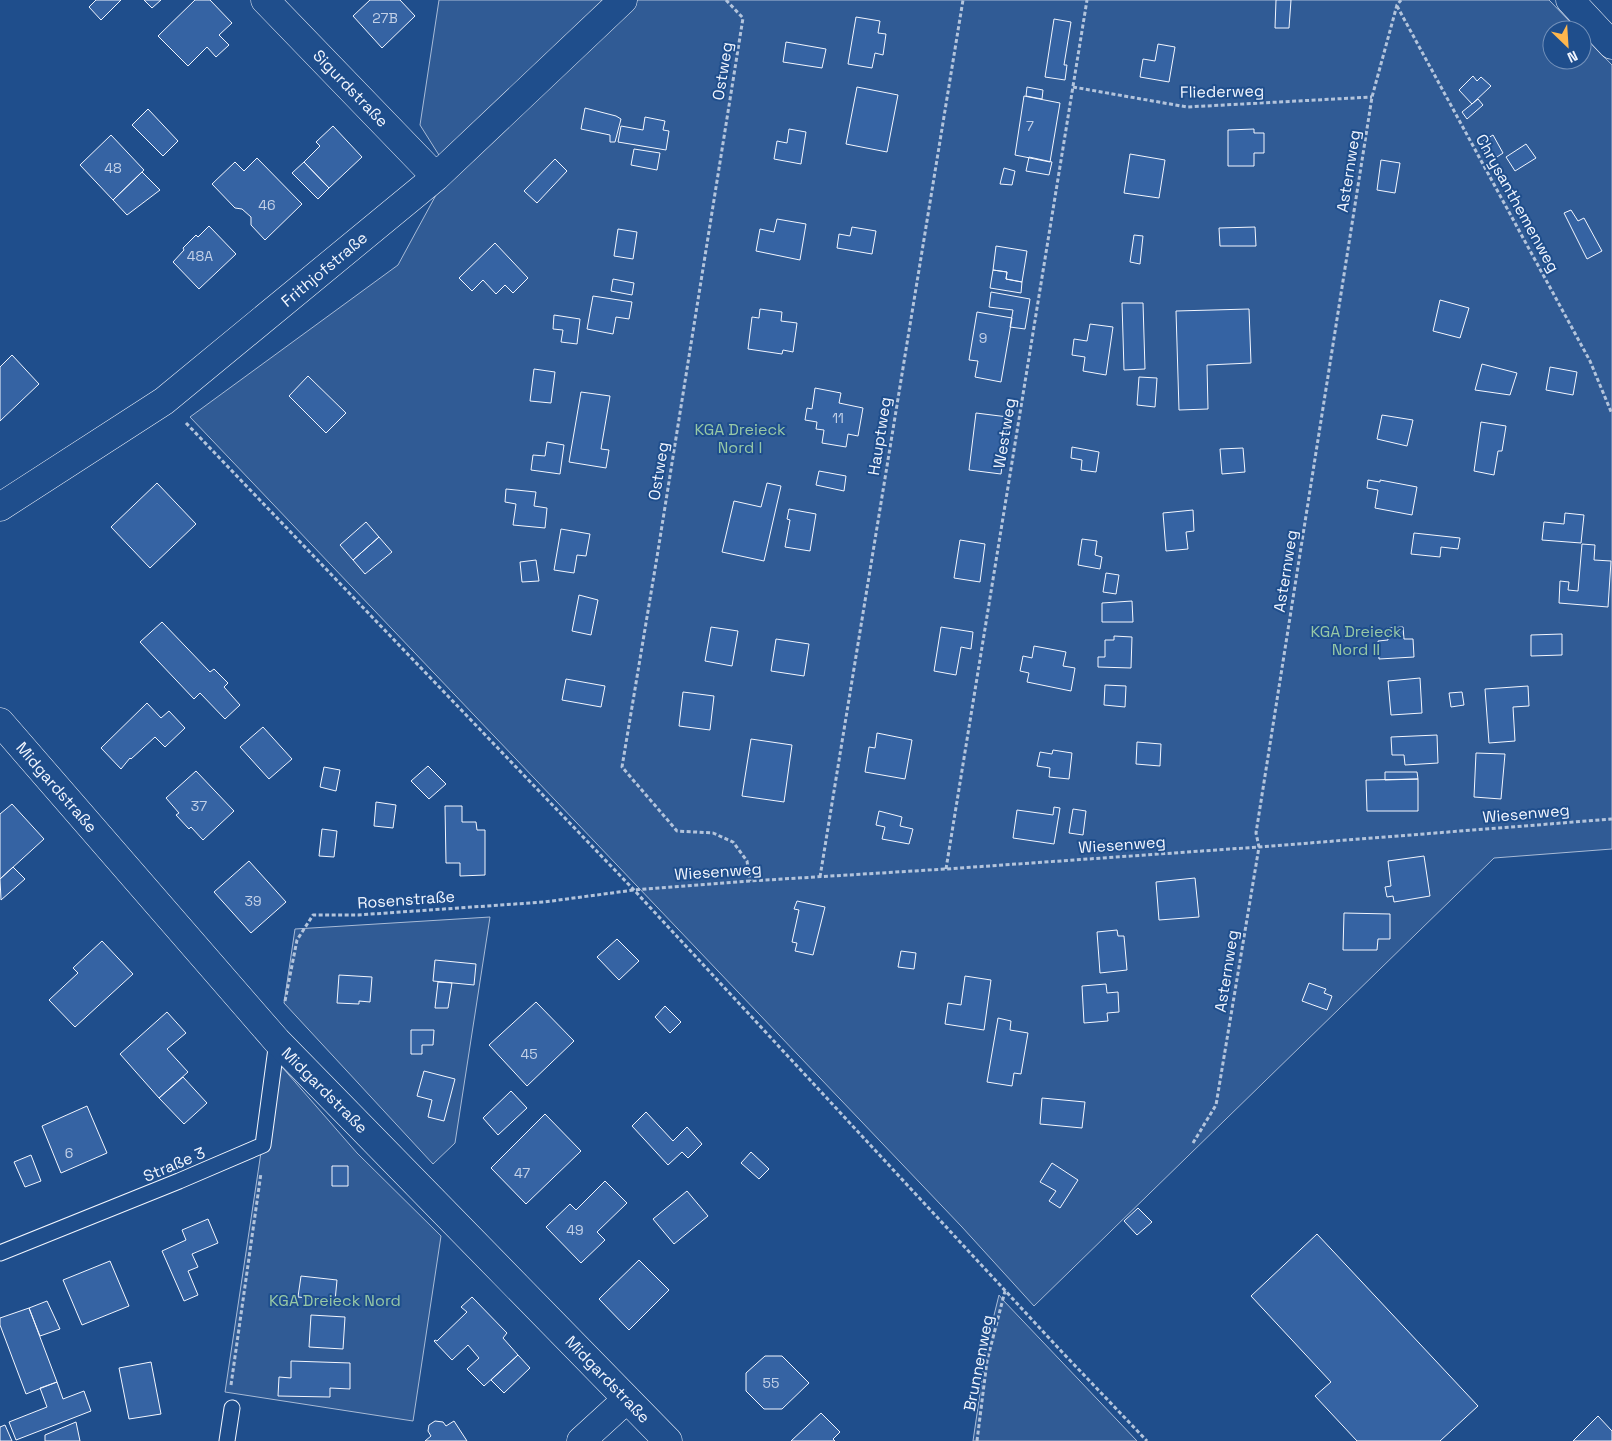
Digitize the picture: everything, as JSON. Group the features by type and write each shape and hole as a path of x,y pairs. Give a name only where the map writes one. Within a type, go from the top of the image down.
{"street":[{"name":"Sigurdstraße","path":"265,0 436,177"},
{"name":"Frithjofstraße","path":"0,507 164,401 436,177 623,0"},
{"path":"1570,0 1612,44"},
{"name":"Midgardstraße","path":"0,722 277,1041 668,1441"},
{"path":"582,1441 627,1399"}],"lane":[{"path":"263,1145 277,1041"},
{"name":"Straße 3","path":"0,1253 263,1145"},
{"path":"227,1441 232,1408"}],"path":[{"name":"Ostweg","path":"726,0 743,18 622,768 677,831 713,833 733,842 747,861 750,881"},
{"name":"Hauptweg","path":"820,877 963,0"},
{"name":"Westweg","path":"946,869 1087,0"},
{"path":"1396,5 1401,0"},
{"name":"Asternweg","path":"1193,1143 1216,1105 1259,847 1256,833 1372,97 1396,5"},
{"name":"Chrysanthemenweg","path":"1396,5 1590,361 1612,414"},
{"name":"Fliederweg","path":"1073,87 1187,107 1372,97"},
{"path":"164,401 634,890 1062,1352 1147,1441"},
{"name":"Wiesenweg","path":"634,890 1259,847 1612,819"},
{"name":"Rosenstraße","path":"277,1041 297,940 312,915 358,915 544,902 634,890"},
{"path":"232,1408 229,1394 261,1179 263,1145"},
{"name":"Brunnenweg","path":"977,1441 987,1362 1005,1290"}],"shaded area":[{"path":"439,0 1549,0 1568,20 1542,20 1542,70 1592,70 1592,44 1612,65 1612,849 1494,858 1034,1306 962,1227 190,417 398,265 449,171 420,125"},
{"path":"490,917 455,1143 433,1164 284,1003 295,929"},
{"name":"KGA Dreieck Nord","path":"275,1059 357,1153 441,1236 413,1421 225,1392"},
{"path":"999,1295 1137,1441 973,1441 983,1373 983,1360"}],"building":[{"path":"96,0 121,0 101,20 89,7"},
{"path":"144,0 161,0 152,8"},
{"path":"195,0 210,0 232,23 219,35 229,45 216,57 207,47 188,66 158,36"},
{"path":"370,0 400,0 415,16 382,48 353,16"},
{"path":"1276,0 1291,0 1289,28 1275,28"},
{"path":"856,17 880,21 878,33 886,34 883,55 875,53 872,68 848,64"},
{"path":"1054,19 1071,22 1064,65 1067,65 1065,80 1045,77"},
{"path":"786,42 826,49 822,68 783,62"},
{"path":"1158,44 1175,47 1169,82 1140,77 1143,59 1155,61"},
{"path":"1473,76 1477,81 1481,77 1491,86 1472,104 1459,90"},
{"path":"857,87 898,95 887,152 846,144"},
{"path":"1027,87 1043,90 1042,99 1026,96"},
{"path":"1024,96 1060,103 1050,162 1015,155"},
{"path":"1478,99 1483,105 1467,119 1462,112"},
{"path":"585,108 621,119 615,142 610,142 610,135 581,129"},
{"path":"148,109 178,141 163,156 132,125"},
{"path":"645,117 665,121 663,130 669,131 666,150 618,142 621,126 643,130"},
{"path":"333,126 362,157 329,188 304,162 320,146 316,142"},
{"path":"789,129 806,132 801,164 774,159 777,141 787,143"},
{"path":"1254,129 1254,133 1264,133 1264,153 1254,153 1254,166 1228,166 1228,130"},
{"path":"111,135 144,170 113,200 80,165"},
{"path":"1493,135 1503,153 1494,159 1492,155 1488,157 1480,143"},
{"path":"1526,144 1536,158 1515,171 1506,157"},
{"path":"634,149 660,153 657,170 631,165"},
{"path":"1130,154 1165,160 1159,198 1124,193"},
{"path":"1029,157 1052,162 1049,175 1026,171"},
{"path":"257,158 302,204 265,240 251,225 251,217 242,209 235,208 212,184 235,162 244,171"},
{"path":"555,159 567,171 537,203 524,191"},
{"path":"1381,160 1400,163 1395,193 1377,190"},
{"path":"304,162 329,188 318,199 292,173"},
{"path":"1004,168 1015,171 1012,185 1000,184"},
{"path":"142,172 160,190 127,215 113,200"},
{"path":"1571,210 1578,221 1584,218 1602,251 1587,259 1564,213"},
{"path":"777,219 806,224 800,260 756,251 760,229 774,232"},
{"path":"209,226 236,254 199,289 173,262 196,235 198,237"},
{"path":"852,227 876,231 872,254 837,248 839,234 850,236"},
{"path":"1255,227 1256,246 1220,246 1219,228"},
{"path":"618,229 637,232 633,259 614,256"},
{"path":"1134,235 1143,236 1140,264 1130,262"},
{"path":"495,243 528,278 513,293 505,285 496,294 483,280 472,291 459,278"},
{"path":"996,246 1027,251 1022,282 1006,279 1007,272 993,270"},
{"path":"993,270 1007,272 1006,279 1022,282 1021,293 990,288"},
{"path":"613,279 634,283 632,295 611,291"},
{"path":"991,292 1030,299 1025,329 1010,327 1013,310 989,307"},
{"path":"593,296 632,302 629,319 616,317 613,334 587,329"},
{"path":"1440,300 1469,308 1460,338 1433,331"},
{"path":"1122,303 1143,303 1145,369 1124,370"},
{"path":"760,309 782,312 781,321 797,323 793,352 783,350 782,354 748,349 752,317 759,318"},
{"path":"1249,309 1251,363 1207,365 1208,409 1179,410 1176,311"},
{"path":"977,312 1012,318 1001,382 975,377 978,361 969,360"},
{"path":"554,315 580,319 577,344 561,342 563,330 553,329"},
{"path":"1090,324 1113,327 1106,375 1083,371 1085,357 1072,355 1074,339 1087,341"},
{"path":"12,355 39,384 0,421 0,367"},
{"path":"1482,364 1517,373 1510,395 1475,390"},
{"path":"1550,367 1577,372 1573,395 1546,390"},
{"path":"534,369 555,372 551,403 530,401"},
{"path":"308,376 346,413 326,433 289,396"},
{"path":"1139,377 1157,378 1155,407 1137,405"},
{"path":"815,388 841,393 839,403 863,408 858,436 848,434 846,447 822,443 824,430 816,429 817,422 805,420 807,408 812,409"},
{"path":"581,392 610,396 601,449 609,450 606,468 569,462"},
{"path":"976,413 1008,417 1001,474 969,470"},
{"path":"1382,415 1413,420 1407,446 1377,439"},
{"path":"1481,422 1506,426 1502,451 1498,451 1494,475 1474,471"},
{"path":"547,442 564,445 560,474 531,470 533,455 545,456"},
{"path":"1072,447 1099,452 1096,472 1081,470 1082,460 1071,458"},
{"path":"1243,448 1245,472 1222,474 1220,449"},
{"path":"819,471 846,476 844,491 816,485"},
{"path":"1368,480 1380,482 1380,480 1417,487 1412,515 1375,508 1378,490 1367,488"},
{"path":"157,483 196,524 150,568 111,527"},
{"path":"767,483 781,486 764,561 722,552 734,501 761,507"},
{"path":"506,489 536,492 534,506 547,508 545,528 513,525 516,504 505,502"},
{"path":"789,509 816,514 810,551 785,547 790,520 787,519"},
{"path":"1193,510 1194,531 1186,532 1188,549 1166,551 1163,513"},
{"path":"1565,513 1584,515 1581,543 1542,540 1544,522 1564,524"},
{"path":"366,522 379,537 353,560 340,545"},
{"path":"561,529 590,534 586,556 577,555 574,573 554,570"},
{"path":"1414,533 1460,538 1458,549 1441,547 1440,557 1411,554"},
{"path":"379,537 392,552 365,574 353,560"},
{"path":"1082,539 1097,541 1095,555 1102,557 1100,569 1078,565"},
{"path":"960,540 985,544 980,582 954,578"},
{"path":"1582,544 1595,545 1594,560 1611,561 1608,607 1559,603 1560,581 1569,582 1568,590 1578,591"},
{"path":"536,560 539,581 522,582 520,562"},
{"path":"1106,573 1119,575 1116,594 1103,592"},
{"path":"579,595 598,600 591,635 572,631"},
{"path":"1132,601 1133,622 1102,622 1102,603"},
{"path":"162,622 210,672 214,669 228,683 224,687 240,705 225,719 200,693 194,699 140,642"},
{"path":"711,627 738,631 732,666 705,661"},
{"path":"941,627 973,632 971,649 961,647 956,675 934,671"},
{"path":"1403,627 1404,639 1413,639 1414,657 1379,659 1378,641 1388,640 1387,628"},
{"path":"1562,634 1562,655 1531,656 1531,635"},
{"path":"1114,636 1132,637 1131,668 1098,667 1098,657 1105,657 1105,640 1114,640"},
{"path":"776,639 809,644 804,676 771,671"},
{"path":"1034,646 1066,652 1063,666 1075,668 1071,691 1027,682 1029,673 1020,671 1023,656 1032,658"},
{"path":"1420,678 1422,713 1391,715 1388,681"},
{"path":"566,679 605,686 601,707 562,700"},
{"path":"1105,685 1126,686 1125,707 1104,705"},
{"path":"1528,686 1529,706 1513,707 1515,741 1489,743 1485,689"},
{"path":"683,692 714,696 710,730 679,726"},
{"path":"1462,692 1464,705 1451,707 1449,693"},
{"path":"147,703 161,718 169,711 185,728 165,747 155,737 130,758 121,769 101,748"},
{"path":"263,727 292,759 269,779 240,747"},
{"path":"877,733 912,740 905,779 865,772 869,747 875,748"},
{"path":"1437,735 1438,763 1405,765 1404,755 1392,755 1391,737"},
{"path":"751,739 792,745 784,802 742,796"},
{"path":"1137,742 1161,744 1160,766 1136,764"},
{"path":"1053,750 1072,753 1069,779 1049,777 1050,768 1037,766 1040,752 1052,754"},
{"path":"1476,753 1505,754 1501,799 1474,797"},
{"path":"428,766 446,784 429,799 411,781"},
{"path":"324,767 340,770 336,791 320,787"},
{"path":"196,771 234,811 203,840 176,815 179,813 166,798"},
{"path":"1385,772 1417,772 1418,779 1385,780"},
{"path":"1418,779 1418,811 1367,811 1366,780"},
{"path":"376,802 396,805 393,828 374,826"},
{"path":"12,804 44,839 0,879 0,814"},
{"path":"445,806 462,806 462,822 476,822 477,830 485,830 485,875 460,876 460,863 446,863"},
{"path":"1054,807 1060,808 1054,844 1013,838 1017,810 1053,815"},
{"path":"1073,809 1086,811 1083,835 1069,833"},
{"path":"879,811 902,817 900,826 913,829 909,844 882,839 885,827 876,825"},
{"path":"322,829 337,831 334,857 319,856"},
{"path":"1424,856 1430,896 1394,902 1393,896 1387,897 1385,887 1391,886 1388,861"},
{"path":"249,861 286,902 251,933 214,892"},
{"path":"13,867 25,879 1,900 0,879"},
{"path":"1195,878 1199,917 1159,920 1156,882"},
{"path":"797,901 825,907 813,955 795,951 797,943 792,942 799,910 794,909"},
{"path":"1344,913 1390,914 1390,939 1378,939 1377,950 1343,950"},
{"path":"1117,930 1118,936 1124,936 1127,970 1100,973 1097,932"},
{"path":"617,939 639,961 619,980 597,957"},
{"path":"102,941 133,974 75,1027 49,1000 78,973 73,968"},
{"path":"901,951 916,953 914,969 898,967"},
{"path":"435,960 476,964 474,985 433,981"},
{"path":"339,975 372,977 370,1002 359,1001 359,1004 337,1003"},
{"path":"965,976 991,980 984,1030 945,1024 948,1003 961,1005"},
{"path":"438,982 452,983 448,1008 435,1008"},
{"path":"1309,983 1326,989 1324,993 1332,996 1327,1010 1302,1001"},
{"path":"1106,984 1107,993 1118,992 1119,1012 1107,1013 1108,1021 1084,1023 1082,986"},
{"path":"536,1002 574,1041 527,1086 489,1045"},
{"path":"665,1006 681,1022 670,1033 655,1017"},
{"path":"167,1012 186,1033 167,1049 188,1072 159,1098 120,1054"},
{"path":"998,1018 1011,1021 1010,1030 1028,1033 1021,1074 1014,1073 1012,1086 987,1082"},
{"path":"411,1030 434,1030 433,1045 422,1045 422,1054 411,1054"},
{"path":"424,1071 455,1079 444,1121 428,1117 432,1100 417,1096"},
{"path":"183,1077 207,1103 184,1124 159,1098"},
{"path":"511,1091 527,1108 498,1135 483,1118"},
{"path":"1042,1098 1085,1102 1082,1128 1040,1124"},
{"path":"87,1106 107,1153 61,1173 42,1126"},
{"path":"646,1112 673,1141 687,1127 702,1144 688,1158 682,1152 668,1165 632,1126"},
{"path":"545,1114 581,1151 526,1204 491,1168"},
{"path":"751,1152 769,1169 759,1179 741,1163"},
{"path":"31,1155 41,1181 25,1187 14,1162"},
{"path":"1052,1163 1078,1180 1060,1208 1049,1201 1056,1191 1040,1182"},
{"path":"332,1166 348,1166 348,1186 332,1186"},
{"path":"605,1181 627,1203 597,1232 605,1240 581,1263 546,1227 570,1204 576,1210"},
{"path":"687,1191 708,1216 674,1244 653,1219"},
{"path":"1138,1208 1152,1222 1137,1235 1124,1221"},
{"path":"208,1219 218,1243 192,1254 198,1267 188,1271 198,1295 184,1301 162,1251 186,1240 182,1230"},
{"path":"1317,1234 1478,1406 1440,1441 1357,1441 1315,1396 1331,1382 1251,1296"},
{"path":"639,1260 669,1290 629,1330 599,1299"},
{"path":"110,1261 129,1306 82,1325 63,1280"},
{"path":"301,1276 337,1280 335,1301 298,1297"},
{"path":"472,1297 507,1333 503,1338 518,1355 484,1386 467,1369 479,1358 468,1345 452,1360 434,1341 437,1341 467,1312 461,1307"},
{"path":"47,1301 60,1329 40,1336 29,1308"},
{"path":"29,1308 57,1382 26,1394 0,1325 0,1318"},
{"path":"311,1315 345,1317 343,1349 309,1347"},
{"path":"518,1355 530,1368 504,1393 491,1380"},
{"path":"765,1356 782,1356 809,1383 782,1409 764,1409 746,1391 746,1373"},
{"path":"291,1361 350,1363 350,1389 330,1388 330,1397 278,1396 279,1377 291,1378"},
{"path":"151,1362 161,1414 129,1419 119,1368"},
{"path":"57,1382 63,1399 84,1391 91,1411 16,1440 9,1422 47,1407 40,1388"},
{"path":"821,1413 840,1432 833,1439 835,1441 791,1441"},
{"path":"1598,1416 1612,1431 1612,1441 1573,1441"},
{"path":"435,1421 443,1422 446,1426 454,1421 467,1441 425,1441 431,1436 428,1431 429,1425"},
{"path":"76,1422 80,1441 45,1441 45,1435"},
{"path":"5,1425 12,1441 0,1441 0,1427"}],"park label":[{"name":"KGA Dreieck Nord I","path":"740,438"},
{"name":"KGA Dreieck Nord II","path":"1356,640"}]}
